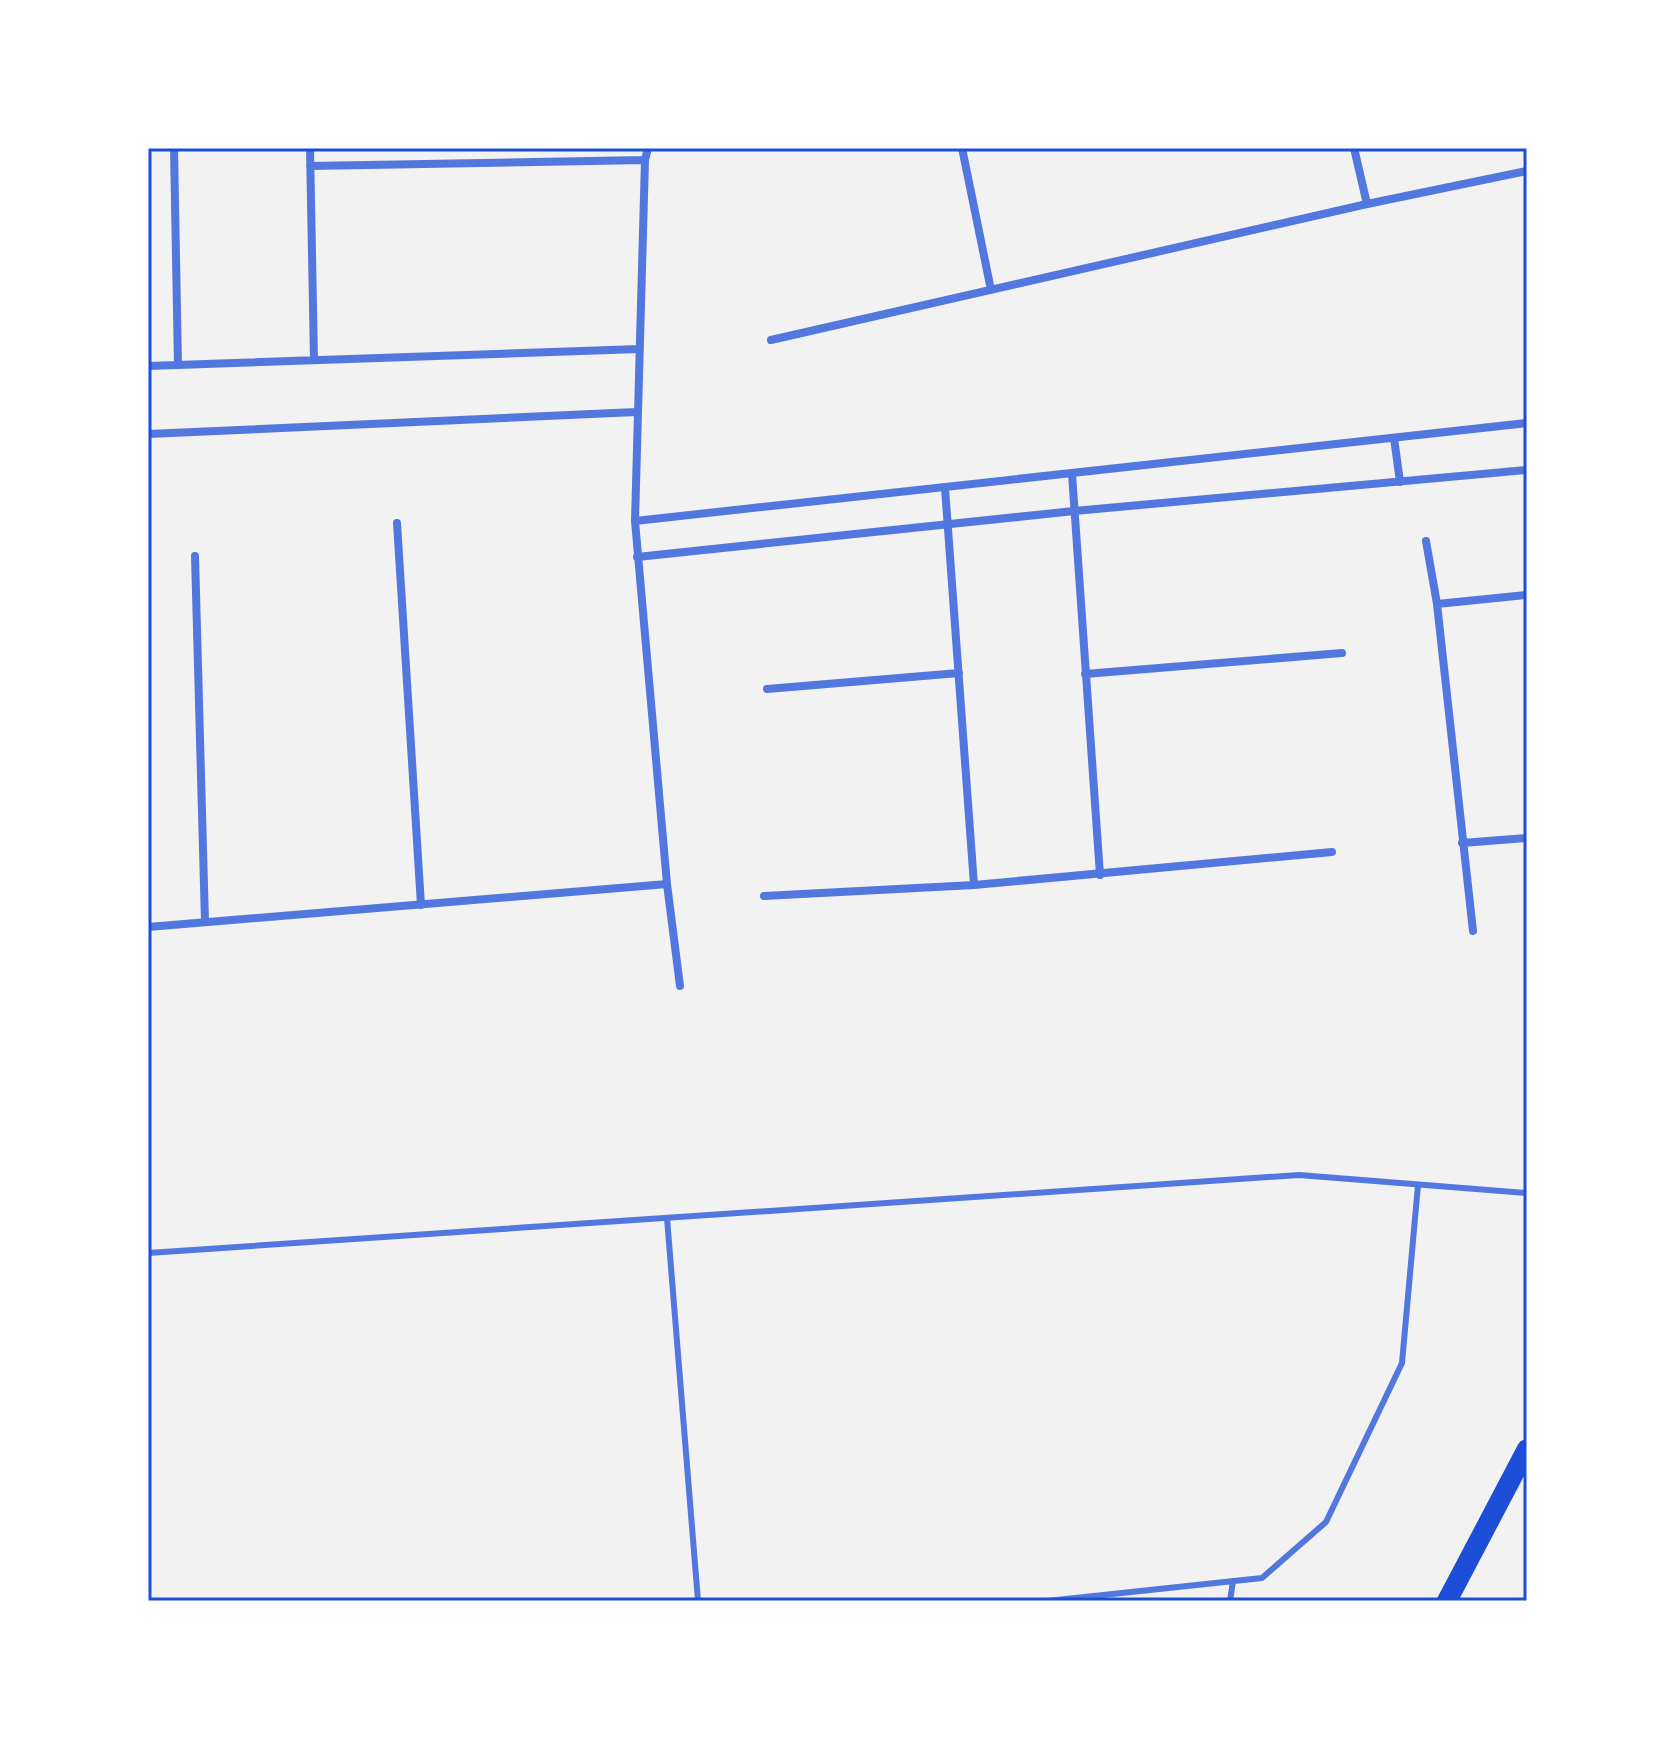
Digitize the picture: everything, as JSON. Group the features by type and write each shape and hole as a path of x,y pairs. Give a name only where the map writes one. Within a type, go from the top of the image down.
{"main road":[{"path":"1447,1601 1527,1449"}],"street":[{"path":"174,148 178,365"},
{"path":"310,148 314,360"},
{"path":"648,148 645,160 636,412 635,521 667,884 680,986"},
{"path":"962,148 991,290"},
{"path":"1354,148 1367,204"},
{"path":"310,166 645,160"},
{"path":"771,340 1367,204 1527,171"},
{"path":"148,366 639,349"},
{"path":"148,434 636,412"},
{"path":"635,521 1527,423"},
{"path":"1394,438 1400,482"},
{"path":"637,557 1074,511 1527,470"},
{"path":"1072,474 1100,875"},
{"path":"945,488 974,885"},
{"path":"397,523 421,905"},
{"path":"1426,541 1437,604 1473,931"},
{"path":"195,556 205,922"},
{"path":"1437,604 1527,595"},
{"path":"1085,674 1342,653"},
{"path":"767,689 959,673"},
{"path":"1462,843 1527,838"},
{"path":"764,896 974,885 1332,852"},
{"path":"148,927 667,884"}],"lane":[{"path":"148,1253 1299,1175 1527,1193"},
{"path":"1047,1601 1262,1578 1326,1522 1402,1363 1418,1185"},
{"path":"667,1218 698,1601"},
{"path":"1230,1601 1233,1581"}]}
